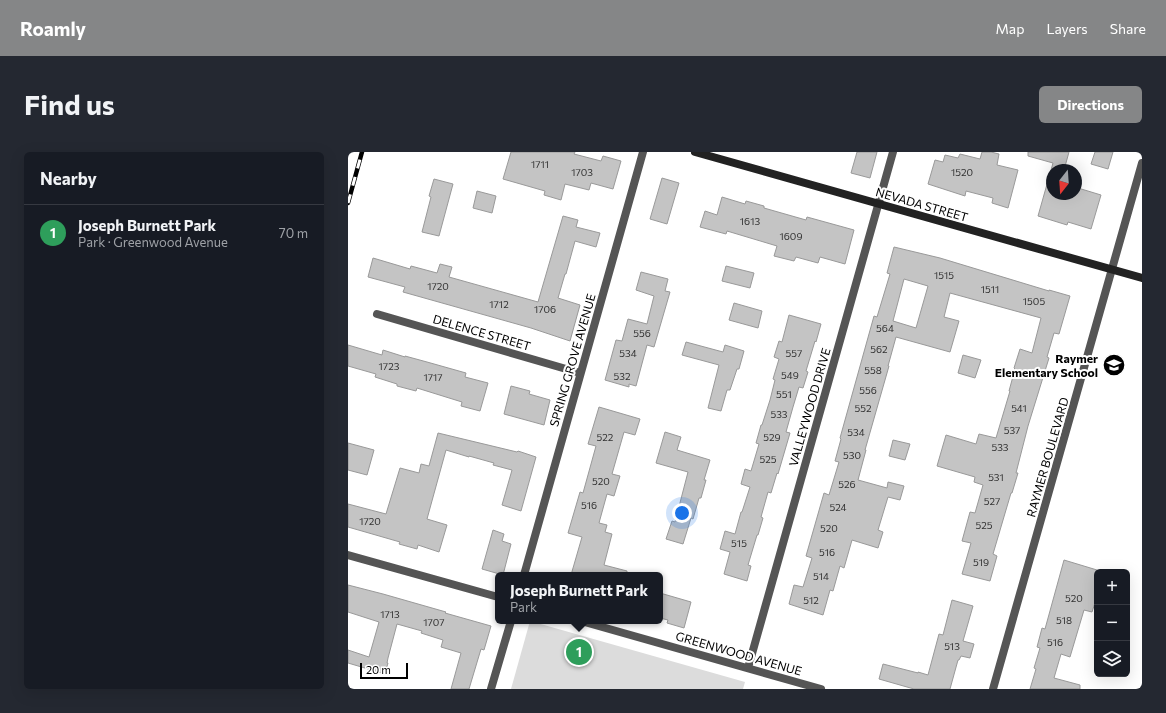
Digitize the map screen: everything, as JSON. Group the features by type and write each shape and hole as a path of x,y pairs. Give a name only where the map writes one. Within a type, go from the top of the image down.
{"street":[{"name":"SPRING GROVE AVENUE","path":"525,572 643,152"},
{"name":"NEVADA STREET","path":"695,152 1142,278"},
{"name":"VALLEYWOOD DRIVE","path":"748,668 893,152"},
{"name":"RAYMER BOULEVARD","path":"993,689 1142,163"},
{"name":"DELENCE STREET","path":"377,314 580,373"},
{"path":"348,555 495,596"},
{"path":"492,689 510,624"},
{"name":"GREENWOOD AVENUE","path":"593,624 821,689"}],"shaded area":[{"path":"529,624 541,624 745,682 743,689 511,689"}],"building":[{"path":"511,152 575,152 574,154 601,161 603,156 621,161 613,189 591,183 589,190 565,184 561,200 544,195 545,191 503,179"},
{"path":"857,152 877,152 870,178 851,173"},
{"path":"982,152 999,154 997,165 1018,170 1008,208 992,203 993,198 966,191 965,196 928,184 935,160 943,162 945,155 958,158 960,154 980,159"},
{"path":"1028,152 1069,152 1066,164 1053,164 1028,156"},
{"path":"1095,152 1113,152 1108,169 1091,164"},
{"path":"662,178 679,183 667,224 650,219"},
{"path":"434,179 453,184 439,236 422,232"},
{"path":"1046,188 1046,200 1082,200 1082,189 1101,195 1091,229 1068,222 1067,225 1038,216"},
{"path":"477,191 496,196 492,213 473,208"},
{"path":"722,197 745,204 746,201 764,206 764,208 806,220 807,217 854,230 845,264 820,257 818,263 796,257 794,261 774,256 777,246 727,231 726,234 700,227 705,211 717,215"},
{"path":"563,216 578,220 576,227 600,233 596,247 575,241 558,298 580,305 570,341 531,328 403,292 405,287 368,277 373,258 410,269 411,266 437,273 440,264 452,267 449,277 538,302"},
{"path":"894,247 940,258 1070,296 1059,334 1054,333 1047,357 1049,358 1028,426 1016,473 1018,473 993,554 997,556 990,581 962,574 971,543 962,541 970,512 975,513 983,485 974,482 975,477 937,466 946,435 976,444 979,434 996,438 1010,391 1014,368 1020,349 1032,353 1041,318 950,293 944,317 959,321 950,352 896,337 858,480 887,488 888,482 904,486 900,500 888,497 878,530 883,532 878,548 852,540 844,568 840,566 833,591 830,590 823,615 789,604 794,585 803,587 812,558 806,556 824,493 829,495 839,462 835,461 840,438 874,316 877,317 890,274 887,273","holes":["904,279 928,286 916,328 893,321"]},
{"path":"726,266 754,273 750,288 722,281"},
{"path":"641,272 668,279 665,291 670,292 654,347 647,345 636,386 629,384 629,387 605,380 616,340 622,341 628,319 647,324 654,296 636,290"},
{"path":"734,303 762,311 758,328 729,320"},
{"path":"789,315 821,324 806,371 808,372 803,388 799,387 793,407 786,432 790,433 778,474 777,473 771,493 768,492 761,517 763,518 748,565 751,566 747,581 724,574 730,552 720,549 725,531 735,534 750,487 741,484 745,469 751,471 759,444 756,443 770,400 775,380 773,379 779,359 774,357 779,341 782,342"},
{"path":"686,342 723,352 725,345 744,351 739,369 737,369 730,390 727,390 721,411 708,408 719,365 682,355"},
{"path":"348,345 382,355 383,350 466,373 465,377 488,383 480,411 461,406 462,402 417,388 416,391 397,386 397,384 375,377 376,374 348,366"},
{"path":"963,355 981,360 975,378 958,373"},
{"path":"511,386 530,391 529,394 550,400 544,425 504,414"},
{"path":"599,407 640,419 635,435 624,432 612,474 620,476 614,496 607,494 599,523 607,525 605,532 612,534 604,565 627,572 572,572 582,537 568,533 580,492 583,493 596,446 588,444"},
{"path":"665,432 681,437 677,450 710,460 704,480 706,480 701,498 699,498 693,519 691,518 683,544 666,539 672,521 675,522 688,472 656,463"},
{"path":"438,433 518,451 536,457 521,511 502,505 512,470 493,465 494,463 446,450 427,519 447,525 439,552 418,545 417,549 399,544 400,542 348,527 348,504 386,514 400,468 419,473 421,464 429,466"},
{"path":"893,440 910,444 905,460 889,456"},
{"path":"348,443 374,450 367,475 348,470"},
{"path":"493,530 504,534 502,541 511,544 504,572 495,573 482,569"},
{"path":"1064,560 1094,569 1094,606 1092,612 1084,610 1070,657 1061,654 1054,678 1080,685 1080,689 1030,689 1040,648 1037,647 1042,628 1045,629"},
{"path":"348,585 491,626 484,650 481,649 469,689 451,689 461,653 441,647 443,640 421,633 422,631 397,624 385,674 348,663 348,650 369,657 379,622 348,612"},
{"path":"663,594 691,602 684,628 667,623 668,620 663,619"},
{"path":"952,600 973,606 963,641 974,644 970,658 961,656 958,660 950,689 914,689 879,679 883,664 928,675 939,634 943,635"}],"railway":[{"path":"348,203 362,152"}],"place":[{"name":"Raymer Elementary School","path":"1114,365"},
{"name":"Joseph Burnett Park","path":"579,652"}]}
